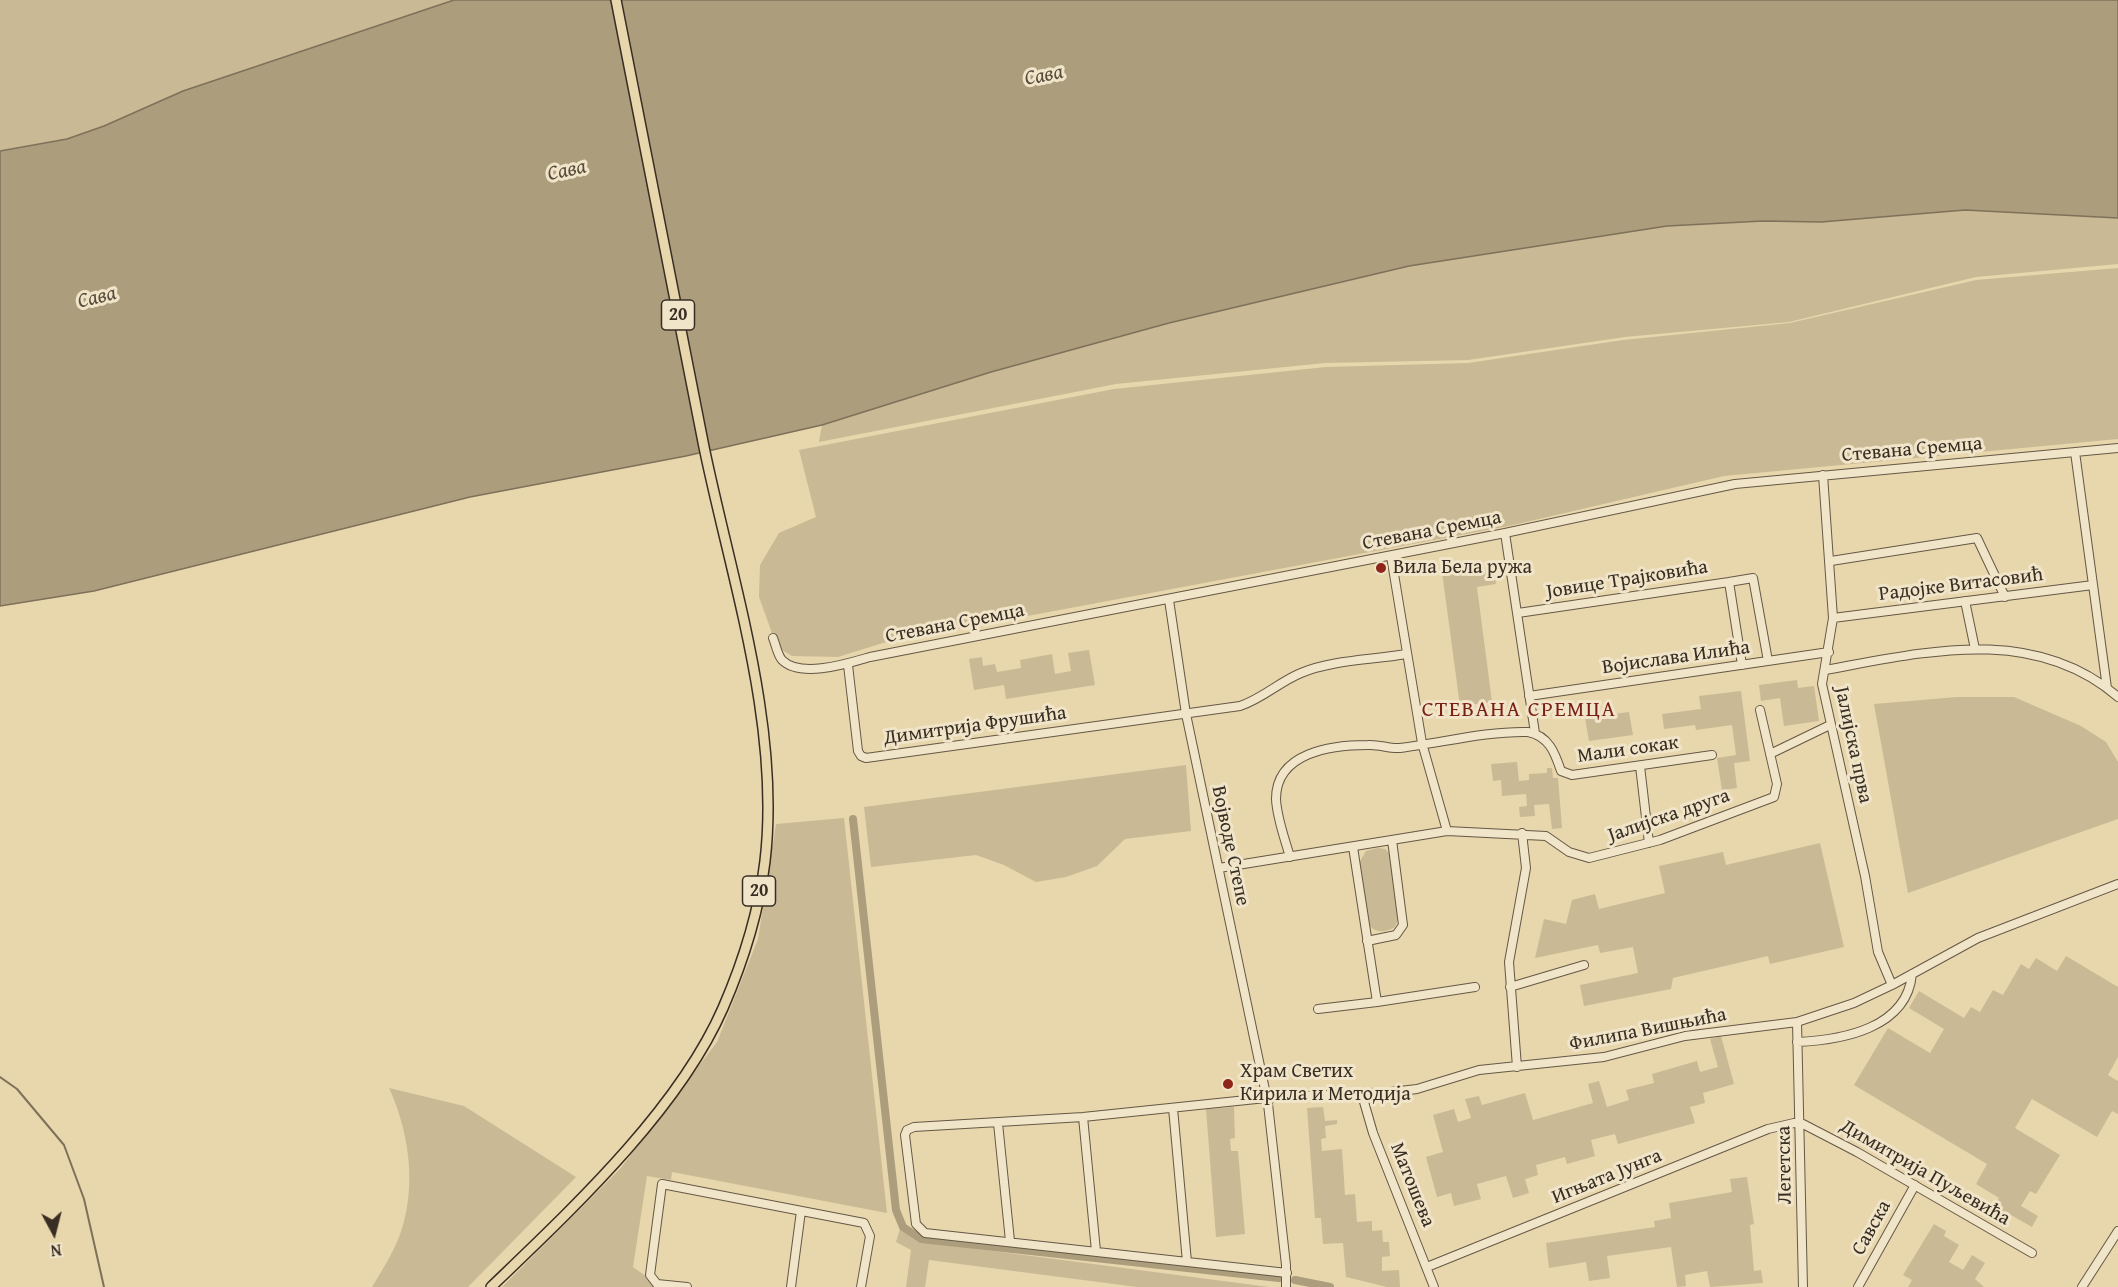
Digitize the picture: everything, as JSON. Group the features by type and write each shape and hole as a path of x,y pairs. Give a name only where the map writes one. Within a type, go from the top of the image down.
{"main road":[{"name":"20","path":"491,1287 600,1180 645,1127 681,1079 708,1037 736,975 759,893 765,862 768,818 765,754 744,629 703,440 616,0"}],"street":[{"name":"Стевана Сремца","path":"772,638 778,655 789,664 826,668 848,665 870,657 1505,533 1735,484 2118,448"},
{"path":"2074,452 2108,688"},
{"path":"1823,475 1831,561 1833,618 1825,670"},
{"path":"1290,857 1281,826 1276,796 1281,777 1296,760 1319,750 1366,745 1398,748 1422,743 1520,732 1535,733 1505,533"},
{"path":"1831,561 1977,538 2005,597"},
{"path":"1390,556 1422,743 1448,831"},
{"path":"1729,582 1753,578 1768,661"},
{"name":"Јовице Трајковића","path":"1518,614 1729,582 1742,665"},
{"name":"Радојке Витасовић","path":"1833,618 2093,585"},
{"name":"Војводе Степе","path":"1169,600 1186,714 1266,1098 1287,1287"},
{"path":"1965,601 1975,649"},
{"name":"Јалијска прва","path":"1892,985 1878,952 1865,876 1822,684 1825,670 1904,656 1975,649 2001,649 2049,657 2084,673 2118,697"},
{"name":"Војислава Илића","path":"1529,696 1829,652"},
{"path":"1186,714 1253,702 1298,674 1313,668 1406,654"},
{"name":"Димитрија Фрушића","path":"848,665 858,751 863,758 1186,714"},
{"name":"Јалијска друга","path":"1219,868 1448,831 1546,836 1569,852 1589,858 1649,843 1774,797 1777,784 1760,710"},
{"path":"1770,754 1830,725"},
{"name":"Мали сокак","path":"1535,733 1549,743 1565,774 1712,755"},
{"path":"1640,766 1649,843"},
{"path":"1517,1067 1509,950 1526,868 1522,833"},
{"path":"1367,940 1396,935 1403,926 1392,840"},
{"path":"1353,847 1377,1002"},
{"name":"Филипа Вишњића","path":"1266,1098 1362,1095 1417,1089 1479,1070 1604,1058 1685,1036 1797,1022 1854,1003 1978,938 2118,884"},
{"path":"1510,987 1584,965"},
{"path":"1797,1042 1824,1041 1888,1019 1911,990 1912,974"},
{"path":"1318,1009 1475,987"},
{"name":"Легетска","path":"1797,1022 1803,1287"},
{"name":"Матошева","path":"1362,1095 1373,1133 1434,1287"},
{"path":"1266,1098 1083,1117 914,1127 907,1130 905,1135 918,1230 932,1235 1010,1241 1287,1273"},
{"path":"1173,1108 1187,1262"},
{"path":"1083,1117 1096,1251"},
{"path":"998,1123 1010,1241"},
{"name":"Димитрија Пуљевића","path":"1801,1124 1915,1185 2032,1253"},
{"name":"Игњата Јунга","path":"1426,1267 1768,1129 1801,1124"},
{"path":"687,1287 657,1284 650,1275 662,1184 864,1223 869,1232 861,1287"},
{"name":"Савска","path":"1858,1287 1915,1185"},
{"path":"791,1287 801,1211"},
{"path":"2082,1287 2118,1232"}],"shaded area":[{"path":"0,0 454,0 183,91 104,126 67,139 0,151"},
{"path":"1965,210 2118,218 2118,264 1976,277 1789,322 1625,337 1468,360 1325,363 1116,384 819,442 822,425 991,372 1169,323 1409,266 1667,226 1763,221 1821,222"},
{"path":"2118,268 2118,439 1724,476 1509,526 883,643 838,657 792,656 777,647 759,597 760,565 779,533 816,517 799,450 1114,389 1326,367 1468,363 1623,340 1790,323 1976,280"},
{"path":"1494,569 1496,584 1477,587 1492,702 1460,706 1442,572"},
{"path":"1089,650 1095,685 1006,699 1004,685 974,690 969,659 982,657 983,666 995,664 997,672 1021,668 1020,660 1052,654 1055,674 1071,671 1068,653"},
{"path":"1797,680 1798,688 1814,686 1819,721 1784,726 1780,698 1761,701 1759,685"},
{"path":"1741,691 1750,761 1734,763 1737,788 1722,790 1717,758 1736,755 1732,725 1696,730 1695,725 1664,729 1662,714 1701,709 1699,696"},
{"path":"1957,697 2014,697 2081,726 2106,742 2118,762 2118,819 1908,893 1874,704"},
{"path":"1629,712 1633,735 1589,741 1585,718"},
{"path":"1517,762 1519,781 1529,780 1529,774 1547,773 1547,768 1552,768 1553,778 1558,778 1562,828 1552,829 1549,804 1534,805 1535,816 1520,817 1519,807 1527,806 1526,794 1502,796 1501,780 1493,781 1491,764"},
{"path":"1186,765 1191,831 1125,839 1097,866 1066,877 1036,882 1004,865 976,855 871,867 864,807"},
{"path":"844,818 887,1213 672,1172 671,1180 647,1176 633,1267 661,1287 502,1287 620,1169 717,1042 758,939 776,824"},
{"path":"1820,843 1844,947 1770,964 1768,956 1673,978 1671,989 1584,1006 1580,985 1638,973 1633,947 1600,953 1598,945 1535,958 1544,919 1566,924 1572,900 1595,894 1599,909 1665,893 1659,866 1723,852 1726,865"},
{"path":"1385,849 1392,856 1399,917 1395,927 1384,931 1374,929 1368,924 1359,863 1366,851"},
{"path":"2066,956 2118,987 2118,1057 2108,1075 2118,1081 2118,1114 2112,1111 2097,1137 2032,1099 2015,1128 2060,1155 2036,1194 2030,1191 2021,1206 2038,1216 2032,1227 2011,1215 2004,1228 1987,1218 1999,1198 1976,1184 1987,1164 1854,1085 1888,1028 1930,1053 1944,1029 1909,1008 1919,991 1964,1018 1971,1007 1980,1012 1993,990 2003,995 2021,964 2029,969 2036,958 2057,971"},
{"path":"1721,1036 1734,1084 1703,1093 1705,1103 1690,1107 1695,1123 1618,1144 1615,1134 1591,1140 1595,1156 1567,1164 1565,1157 1536,1165 1538,1175 1525,1179 1529,1193 1513,1198 1506,1176 1477,1184 1481,1199 1454,1206 1451,1193 1437,1197 1426,1157 1443,1152 1433,1115 1454,1109 1458,1122 1471,1118 1465,1099 1479,1096 1482,1105 1525,1093 1533,1120 1593,1103 1588,1084 1599,1081 1607,1107 1629,1100 1626,1090 1654,1083 1652,1074 1697,1061 1700,1072 1718,1067 1710,1039"},
{"path":"389,1088 464,1106 576,1177 468,1287 372,1287 397,1241 407,1208 409,1190 405,1138"},
{"path":"1234,1107 1235,1138 1230,1139 1231,1151 1238,1151 1245,1234 1216,1237 1206,1109"},
{"path":"1323,1107 1325,1121 1337,1120 1337,1124 1325,1126 1326,1138 1321,1139 1322,1151 1342,1149 1345,1195 1355,1194 1357,1222 1372,1221 1372,1231 1382,1230 1383,1242 1389,1242 1390,1256 1382,1257 1382,1271 1399,1270 1400,1287 1387,1287 1346,1277 1343,1243 1323,1244 1321,1218 1315,1218 1307,1108"},
{"path":"1747,1177 1754,1224 1750,1225 1754,1271 1761,1270 1763,1283 1710,1287 1707,1271 1685,1275 1686,1286 1677,1287 1671,1247 1607,1256 1610,1278 1589,1281 1586,1262 1549,1268 1546,1243 1655,1227 1654,1221 1671,1218 1669,1203 1732,1192 1730,1179"},
{"path":"1934,1224 1946,1231 1944,1236 1959,1245 1949,1262 1963,1270 1972,1255 1985,1263 1975,1279 1984,1287 1908,1287 1912,1280 1903,1275"},
{"path":"900,1229 917,1241 1269,1287 1137,1287 929,1260 925,1287 906,1287 911,1250 896,1242"}],"water":[{"name":"Сава","path":"454,0 2118,0 2118,218 1965,210 1821,222 1763,221 1667,226 1409,266 1169,323 991,372 822,425 686,456 470,497 94,591 0,606 0,151 67,139 104,126 183,91"}],"waterway":[{"path":"853,819 896,1210 903,1227 921,1239 1279,1278"},
{"path":"0,1077 17,1089 64,1145 84,1199 104,1287"},
{"path":"1295,1280 1330,1287"}],"place":[{"name":"Вила Бела ружа","path":"1381,568"},
{"name":"Храм Светих Кирила и Методија","path":"1228,1084"}],"district":[{"name":"СТЕВАНА СРЕМЦА","path":"1519,710"}]}
